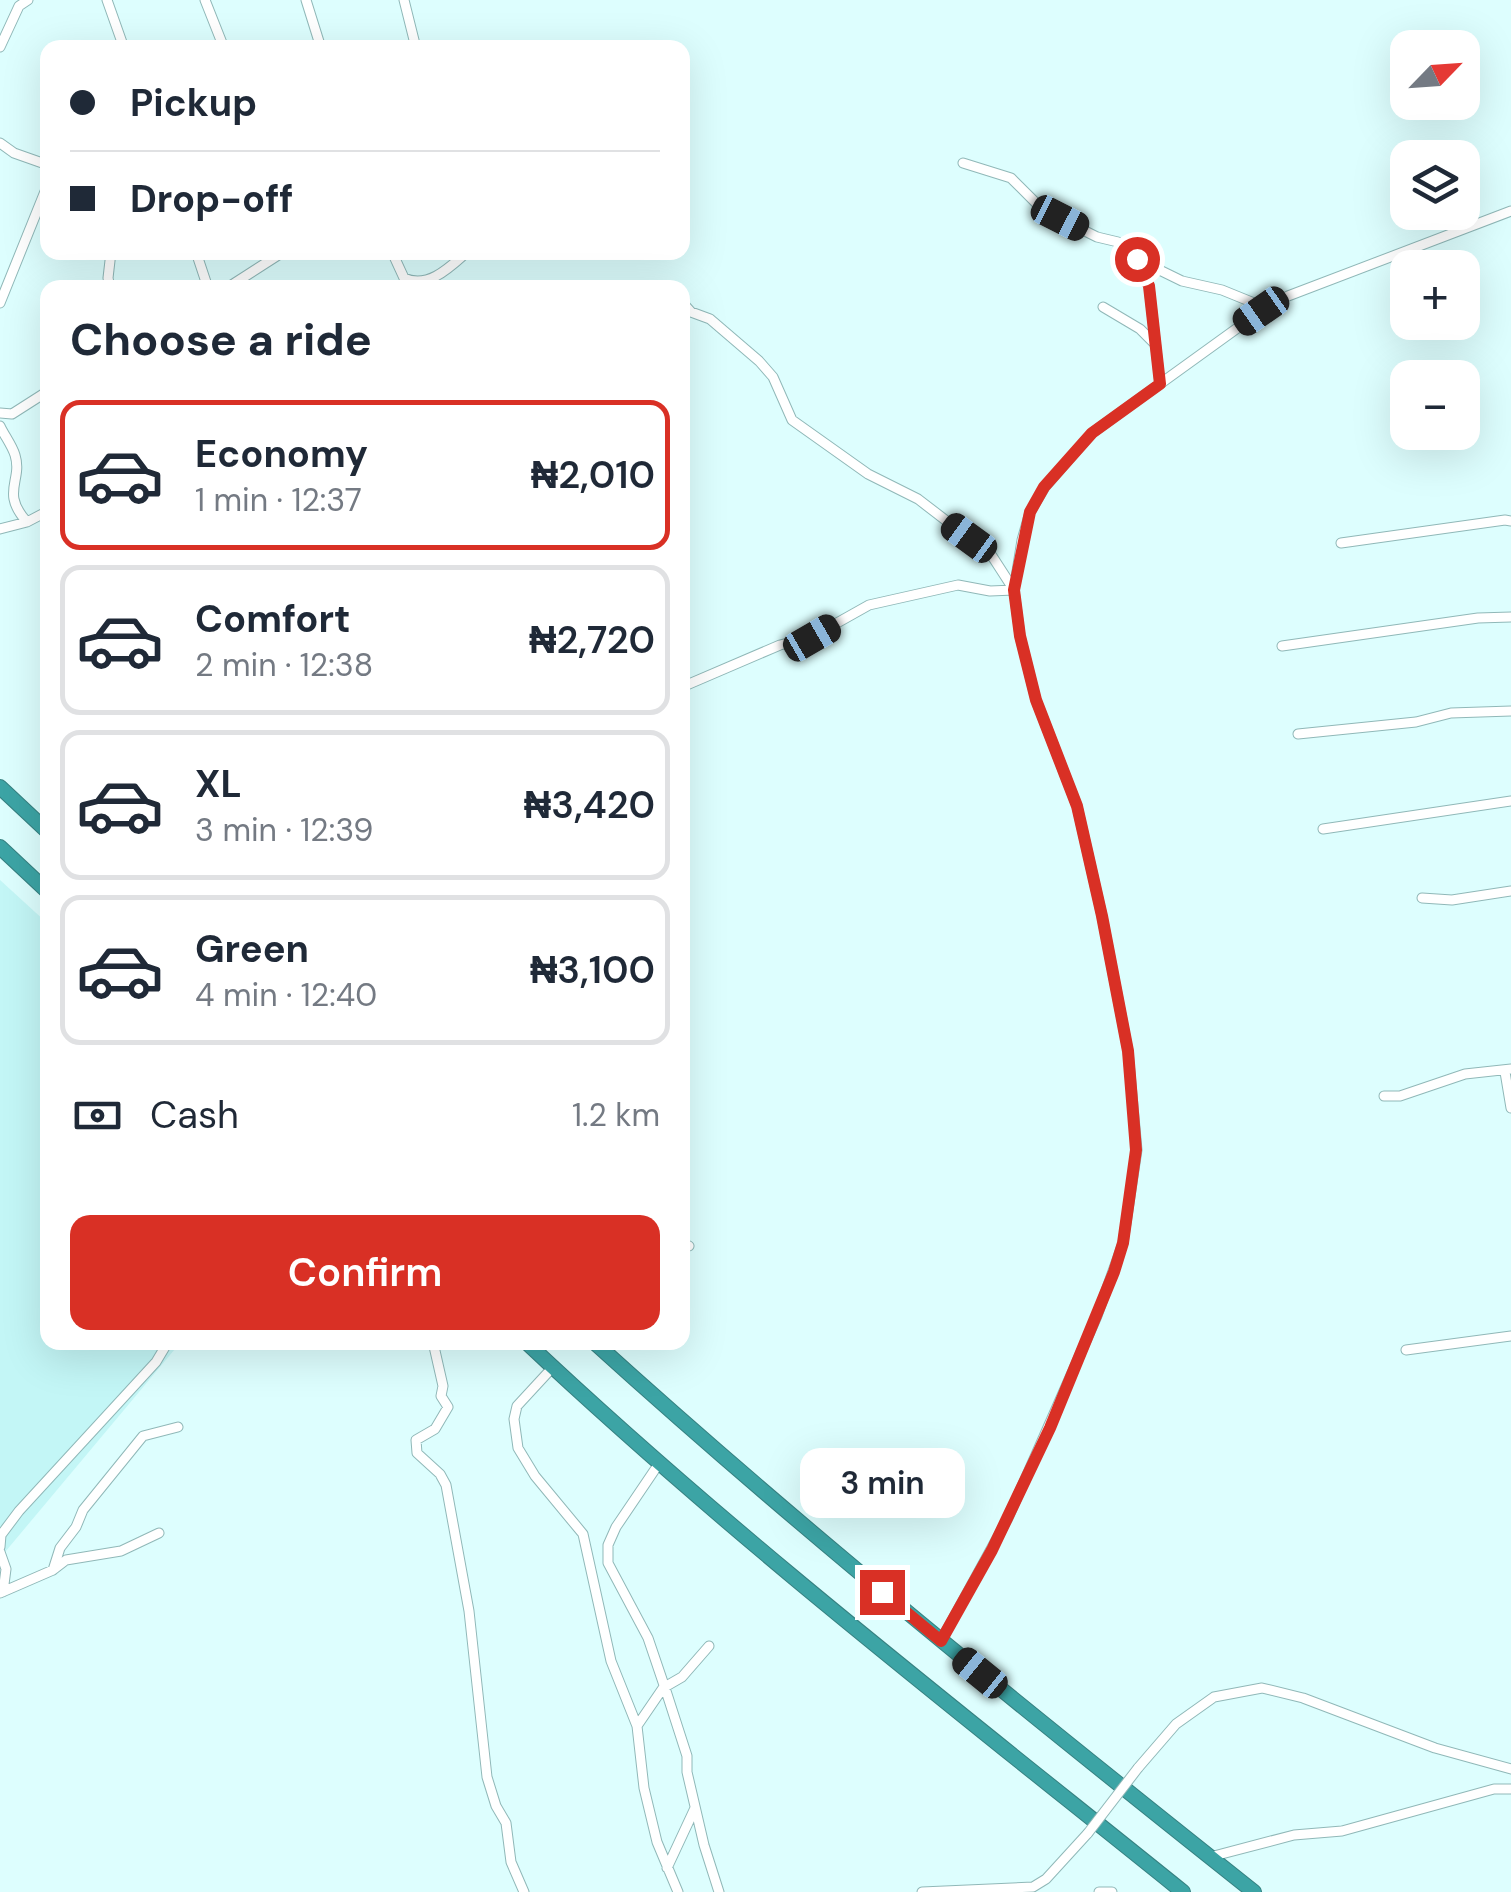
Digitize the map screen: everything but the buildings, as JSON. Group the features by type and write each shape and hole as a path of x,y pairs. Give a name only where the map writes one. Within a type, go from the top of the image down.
{"highway":[{"path":"0,787 40,824"},
{"path":"0,847 40,884"},
{"path":"535,1350 660,1462 1183,1892"},
{"path":"603,1350 721,1456 941,1641 1254,1892"}],"street":[{"path":"107,0 121,40"},
{"path":"205,0 221,40"},
{"path":"306,0 318,40"},
{"path":"404,0 414,40"},
{"path":"0,47 19,2"},
{"path":"0,143 40,162"},
{"path":"963,163 1011,178 1043,210 1118,242 1137,259 1182,282 1236,296 1254,303 1261,311"},
{"path":"0,303 40,204"},
{"path":"941,1641 1008,1518 1109,1286 1123,1243 1136,1150 1128,1051 1102,916 1077,806 1036,700 1020,636 1014,590 1030,512 1044,487 1092,433 1261,311 1288,296 1511,211"},
{"path":"1137,259 1149,286 1160,384"},
{"path":"239,280 271,260"},
{"path":"396,260 404,278 410,280"},
{"path":"427,280 456,260"},
{"path":"1102,307 1140,328 1154,343"},
{"path":"690,310 710,319 759,361 773,377 792,420 859,468 918,499 992,556 1014,590"},
{"path":"28,522 18,513 10,496 16,458 1,420 40,396"},
{"path":"0,529 40,515"},
{"path":"1341,543 1511,521"},
{"path":"690,684 780,645 812,638 869,605 958,585 990,591 1014,590"},
{"path":"1282,646 1478,618 1511,617"},
{"path":"1298,734 1511,710"},
{"path":"1323,829 1511,800"},
{"path":"1422,898 1452,900 1511,891"},
{"path":"1384,1096 1400,1096 1465,1074 1508,1070 1511,1108"},
{"path":"1406,1350 1511,1336"},
{"path":"1,1592 6,1568 0,1550 2,1535 165,1350"},
{"path":"435,1350 444,1386 441,1396 448,1408 435,1429 416,1440 417,1453 446,1485 470,1621 487,1777 506,1823 511,1862 524,1892"},
{"path":"553,1367 517,1406 514,1419 518,1448 535,1476 583,1534 611,1661 637,1726 644,1788 670,1886 678,1892"},
{"path":"52,1570 60,1548 84,1510 143,1436 178,1428"},
{"path":"660,1462 616,1527 608,1545 608,1563 648,1638 687,1756 687,1772 710,1872 719,1892"},
{"path":"1,1592 66,1560 122,1551 159,1533"},
{"path":"637,1726 664,1687 682,1677 709,1646"},
{"path":"922,1892 1032,1888 1046,1879 1176,1724 1214,1697 1262,1688 1303,1698 1434,1748 1511,1769"},
{"path":"1210,1857 1294,1835 1342,1831 1494,1789 1511,1789"},
{"path":"667,1868 696,1805"},
{"path":"1100,1892 1112,1892"}],"shaded area":[{"path":"0,880 40,917 40,1350 174,1350 0,1558"}],"route":[{"path":"882,1592 941,1641 992,1550 1050,1428 1123,1243 1136,1150 1128,1051 1077,806 1036,700 1020,636 1014,590 1030,512 1044,487 1092,433 1160,384 1149,286 1137,259"}]}
